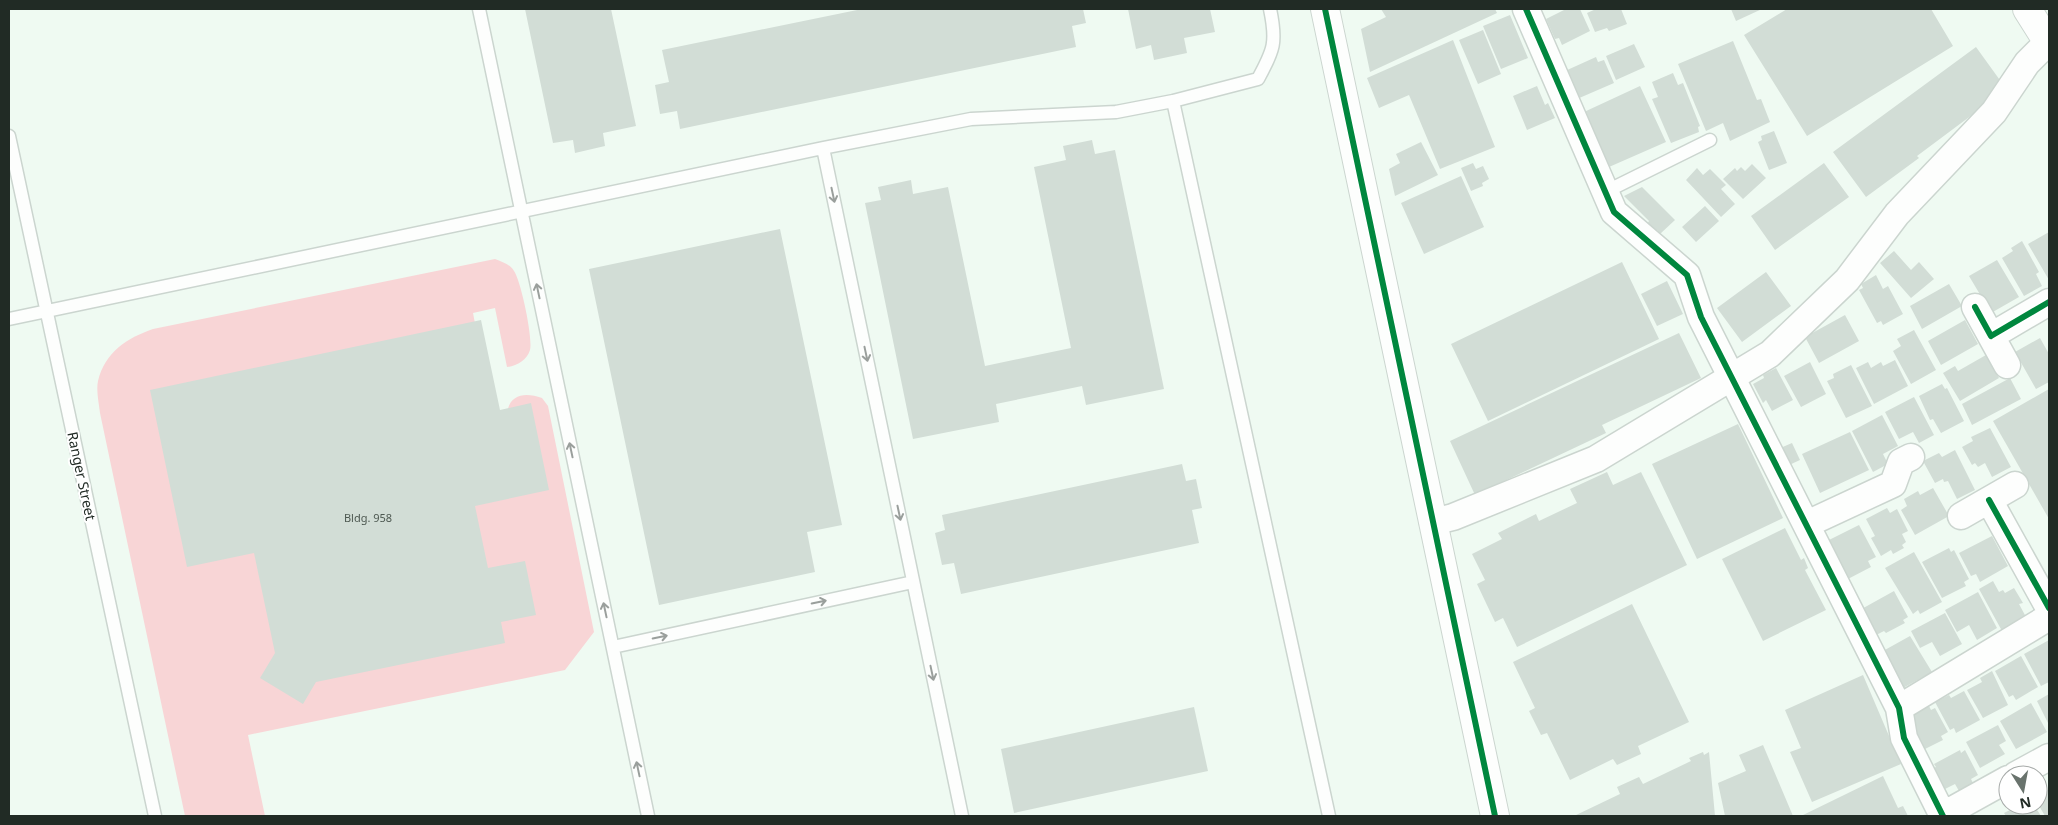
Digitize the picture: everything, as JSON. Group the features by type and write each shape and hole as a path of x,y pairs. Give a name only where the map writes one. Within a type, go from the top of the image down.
{"street":[{"path":"1325,9 1495,816"},
{"path":"1526,9 1614,212 1687,275 1702,317 1899,708 1904,738 1943,816 1998,785"},
{"path":"1433,522 1453,517 1596,459 1770,354 1847,280 1897,214 1994,112 2027,63 2048,43 2026,9"},
{"path":"1991,336 2049,302"},
{"path":"1975,308 2007,365"},
{"path":"1807,524 1893,484 1901,462 1911,457"},
{"path":"1960,516 2015,485"},
{"path":"1989,500 2049,608"},
{"path":"1899,708 2049,618"},
{"path":"2034,765 2049,757"}],"lane":[{"path":"478,9 648,816"},
{"path":"9,319 822,148 971,119 1116,112 1172,101 1258,79 1272,54 1275,31 1270,9"},
{"path":"1172,101 1329,816"},
{"name":"Ranger Street","path":"9,136 156,816"},
{"path":"1605,192 1710,140"},
{"path":"822,148 962,816"},
{"path":"613,647 913,582"}],"shaded area":[{"path":"495,259 510,267 517,277 526,310 530,334 530,350 524,360 507,367 495,308 473,313 493,417 507,414 511,402 524,395 542,398 548,406 594,632 565,670 248,735 265,816 185,816 100,413 97,385 106,362 126,342 153,329"}],"building":[{"path":"525,9 611,9 636,126 603,133 605,146 575,153 573,140 553,143"},
{"path":"862,9 1083,9 1086,23 1072,26 1076,47 680,129 677,111 660,114 655,85 669,82 662,50"},
{"path":"1128,9 1210,9 1215,32 1184,38 1187,53 1154,60 1151,45 1136,49"},
{"path":"1381,9 1495,9 1497,13 1370,72 1361,29 1386,17"},
{"path":"1566,9 1580,9 1590,31 1562,45 1559,38 1555,39 1546,19"},
{"path":"1596,9 1621,9 1627,24 1609,31 1607,28 1595,32 1587,13"},
{"path":"1731,9 1762,9 1736,21"},
{"path":"1787,9 1931,9 1953,46 1807,136 1744,35"},
{"path":"1510,15 1528,58 1501,69 1483,26"},
{"path":"1483,30 1501,74 1478,84 1459,40"},
{"path":"1453,40 1495,147 1440,169 1409,95 1379,108 1367,78"},
{"path":"1733,41 1757,100 1761,99 1770,122 1730,141 1723,123 1706,131 1678,64"},
{"path":"1634,44 1645,67 1616,80 1606,56"},
{"path":"1976,47 2002,83 1988,103 1866,197 1833,152"},
{"path":"1596,57 1598,62 1604,60 1614,83 1577,99 1565,71"},
{"path":"1673,73 1678,85 1683,83 1700,126 1698,127 1699,132 1671,143 1652,99 1658,97 1652,82"},
{"path":"1537,86 1545,105 1548,103 1555,118 1527,130 1513,96"},
{"path":"1640,86 1666,142 1609,167 1584,112"},
{"path":"1774,131 1787,163 1769,170 1758,142 1762,140 1761,136"},
{"path":"1092,140 1095,154 1115,150 1164,389 1086,405 1082,386 996,404 999,422 913,439 865,203 881,200 878,187 911,180 913,194 948,187 985,366 1071,348 1034,167 1066,160 1063,146"},
{"path":"1421,142 1438,175 1395,196 1389,169 1400,163 1396,154"},
{"path":"1473,163 1476,169 1483,166 1489,179 1482,183 1483,186 1471,191 1461,168"},
{"path":"1824,163 1849,197 1775,250 1751,216"},
{"path":"1752,164 1766,178 1743,199 1723,179 1735,168 1737,171 1741,167 1745,171"},
{"path":"1697,168 1703,175 1710,169 1726,185 1721,189 1735,204 1721,217 1686,180"},
{"path":"1461,176 1484,227 1424,254 1401,203"},
{"path":"1642,187 1675,220 1660,234 1647,224 1649,221 1624,196"},
{"path":"1705,206 1719,221 1696,242 1682,227"},
{"path":"780,229 842,525 807,532 815,572 659,605 589,269"},
{"path":"2049,232 2049,280 2028,244"},
{"path":"2022,241 2039,272 2036,274 2042,286 2024,296 2002,258 2013,251 2011,248"},
{"path":"1894,251 1911,270 1919,262 1934,279 1911,298 1880,263"},
{"path":"1997,260 2019,297 1991,313 1969,276"},
{"path":"1622,262 1659,339 1488,421 1451,344"},
{"path":"1766,272 1791,306 1742,342 1717,308"},
{"path":"1876,275 1883,289 1888,286 1903,314 1883,325 1881,321 1877,323 1859,290 1863,288 1861,284"},
{"path":"1667,281 1683,314 1657,326 1641,294"},
{"path":"1949,284 1962,306 1922,329 1910,306"},
{"path":"1845,315 1859,341 1819,363 1805,337"},
{"path":"481,320 500,410 531,403 549,490 475,506 488,568 525,561 536,615 501,622 505,643 316,682 303,704 260,678 275,653 254,553 187,567 150,390"},
{"path":"1965,320 1978,344 1941,365 1928,341"},
{"path":"1914,330 1936,370 1911,384 1893,351 1901,346 1897,339"},
{"path":"1679,333 1701,378 1602,425 1606,433 1475,495 1450,441"},
{"path":"2040,338 2049,354 2049,382 2036,389 2015,352"},
{"path":"1986,355 1999,378 1960,401 1943,373 1955,366 1958,371"},
{"path":"1895,360 1908,386 1874,404 1856,368 1868,362 1871,368 1881,362 1883,366"},
{"path":"1810,362 1826,394 1801,407 1784,376"},
{"path":"1851,365 1872,406 1846,418 1827,381 1834,378 1833,374"},
{"path":"1776,368 1793,400 1772,411 1766,400 1763,403 1753,384 1764,378 1763,375"},
{"path":"2010,378 2021,399 1972,425 1962,404"},
{"path":"1942,384 1945,389 1947,388 1964,421 1941,433 1933,419 1930,420 1919,396"},
{"path":"2049,389 2049,519 1993,421"},
{"path":"1914,397 1934,435 1919,443 1913,432 1899,439 1885,412"},
{"path":"1882,415 1898,446 1883,454 1888,464 1873,472 1852,431"},
{"path":"1738,424 1783,518 1697,559 1652,464"},
{"path":"1990,428 2011,467 1992,477 1985,463 1978,467 1975,463 1972,465 1962,447 1973,441 1971,437"},
{"path":"1850,432 1869,470 1820,493 1802,454"},
{"path":"1792,443 1800,460 1787,466 1778,449"},
{"path":"1955,450 1975,490 1957,499 1948,481 1944,482 1943,479 1935,483 1923,461 1939,453 1942,457"},
{"path":"1182,464 1186,481 1196,479 1202,508 1192,510 1199,543 961,594 954,563 942,565 935,533 945,530 942,515"},
{"path":"1607,472 1613,485 1641,472 1687,565 1517,647 1503,618 1495,622 1477,584 1485,580 1472,554 1502,539 1498,533 1536,514 1539,521 1577,503 1570,489"},
{"path":"1933,488 1949,516 1915,535 1901,510 1907,506 1904,499 1918,491 1920,495"},
{"path":"1887,508 1890,513 1897,509 1908,531 1902,534 1906,542 1902,545 1904,548 1893,554 1891,550 1881,556 1871,538 1875,536 1866,519"},
{"path":"1859,525 1876,557 1868,561 1871,567 1846,580 1825,542"},
{"path":"1785,528 1801,560 1804,558 1808,568 1805,570 1826,610 1763,641 1722,559"},
{"path":"1992,536 2008,566 1980,582 1976,574 1971,576 1959,553"},
{"path":"1949,548 1951,552 1954,550 1969,579 1964,582 1966,586 1942,598 1922,562"},
{"path":"1914,552 1942,602 1920,614 1918,610 1913,614 1885,568"},
{"path":"1993,581 1999,592 2003,590 2005,593 2014,588 2023,603 2019,604 2026,617 2002,631 1979,589"},
{"path":"1894,591 1908,617 1903,620 1905,623 1886,633 1884,631 1872,637 1858,611"},
{"path":"1978,592 1997,628 1977,640 1969,625 1957,632 1945,610"},
{"path":"1632,604 1689,722 1638,746 1641,754 1617,765 1613,759 1570,780 1547,733 1541,735 1529,711 1535,708 1513,662"},
{"path":"1945,613 1962,644 1940,656 1932,642 1920,648 1911,631"},
{"path":"1910,636 1932,672 1903,688 1883,651"},
{"path":"2049,640 2049,682 2041,686 2024,654"},
{"path":"2021,656 2038,687 2016,700 2013,695 2009,697 1995,671"},
{"path":"1992,671 2008,705 1983,718 1967,690 1982,682 1980,678"},
{"path":"1863,675 1901,764 1812,802 1790,752 1801,748 1785,710"},
{"path":"1964,691 1980,720 1956,733 1954,728 1950,730 1935,702 1949,695 1951,698"},
{"path":"2049,694 2049,725 2037,701"},
{"path":"2031,703 2047,732 2016,749 2000,721"},
{"path":"1929,706 1931,710 1935,708 1948,732 1941,736 1943,740 1923,750 1908,717"},
{"path":"1194,707 1208,771 1014,813 1001,749"},
{"path":"1998,725 2006,741 1999,745 2005,754 1980,768 1966,742"},
{"path":"1763,745 1793,816 1725,816 1718,783 1746,771 1739,755"},
{"path":"1960,750 1961,753 1965,750 1978,775 1971,779 1973,783 1959,791 1955,784 1941,791 1929,770 1936,767 1934,764"},
{"path":"1703,752 1704,755 1709,752 1715,816 1574,816 1620,794 1617,787 1639,777 1643,784 1691,761 1689,758"},
{"path":"1883,776 1898,808 1903,806 1908,816 1801,816"},
{"path":"2048,790 2049,816 2045,816 2048,815"},
{"path":"2005,815 2041,816 2006,816"}],"cycle path":[{"path":"1325,9 1495,816"},
{"path":"1526,9 1614,212 1687,275 1701,317 1899,708 1904,738 1943,816"},
{"path":"1975,307 1991,336 2049,302"},
{"path":"1989,500 2049,608"}]}
